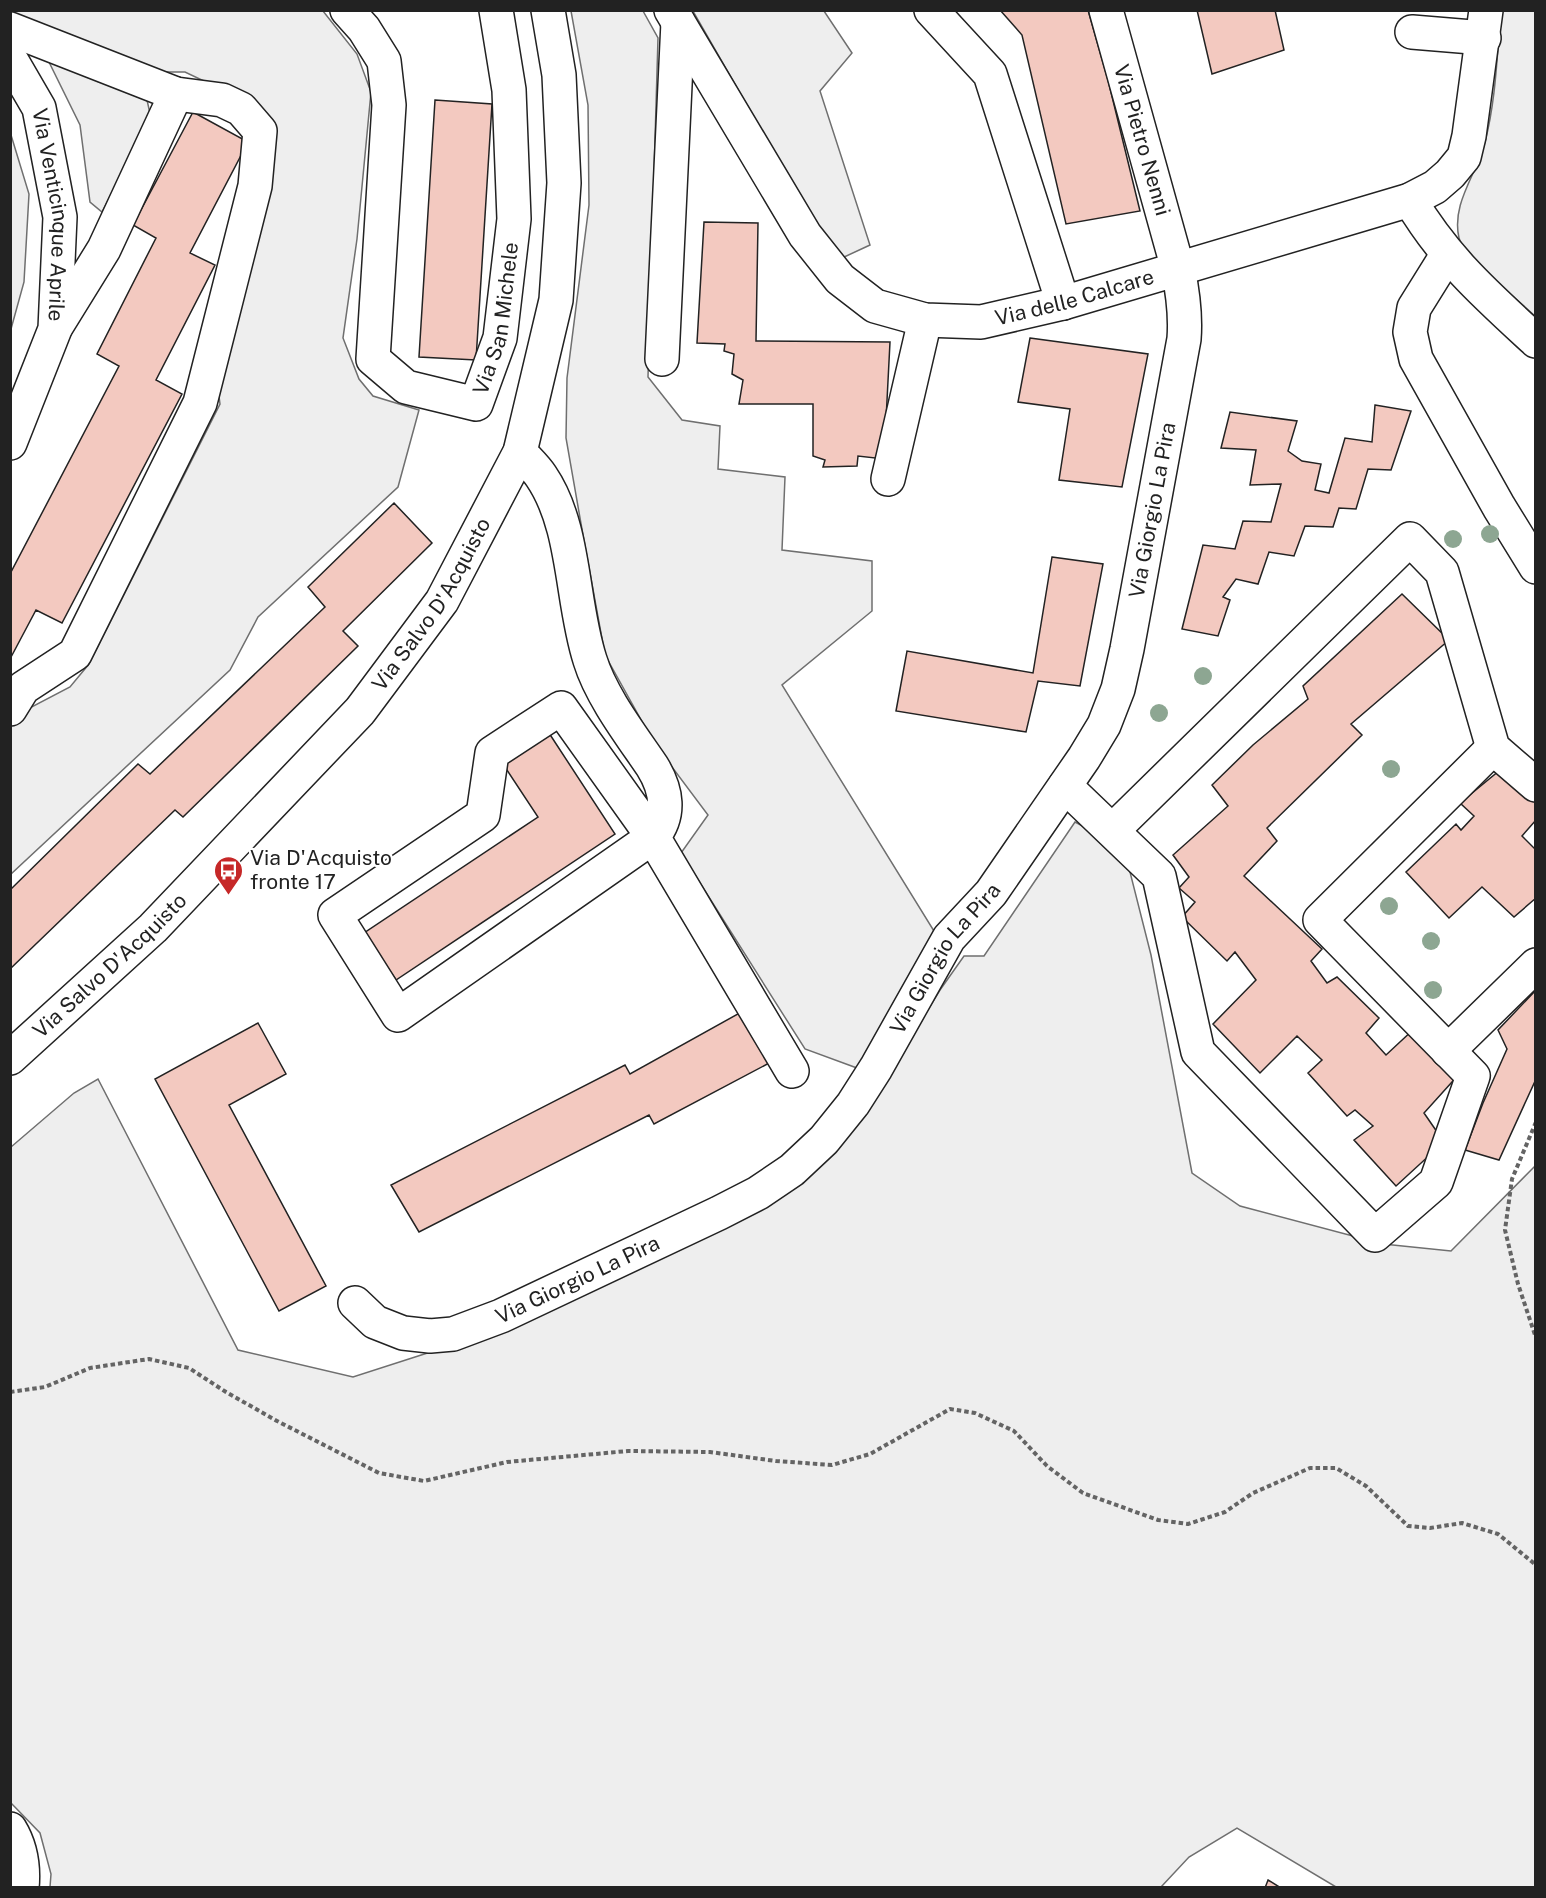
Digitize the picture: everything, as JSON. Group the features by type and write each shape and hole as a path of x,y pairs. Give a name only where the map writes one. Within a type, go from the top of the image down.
{"street":[{"name":"Via San Michele","path":"347,10 364,29 384,62 389,105 373,359 406,387 476,404 500,338 514,219 509,90 496,10"},
{"name":"Via Salvo D'Acquisto","path":"10,1058 153,928 360,711 442,601 520,452 556,300 564,183 559,75 548,10"},
{"path":"931,10 990,74 1063,303"},
{"name":"Via Pietro Nenni","path":"1106,10 1178,269"},
{"path":"663,360 674,16"},
{"name":"Via delle Calcare","path":"674,16 805,235 840,279 875,306 925,320 981,322 1063,303 1410,200 1436,188 1464,157 1485,24"},
{"path":"1412,32 1485,24"},
{"path":"10,29 176,94 222,100 241,109 260,131 255,186 200,403 75,654 23,688 10,709"},
{"name":"Via Venticinque Aprile","path":"10,58 39,108 60,217 55,329 10,443"},
{"path":"55,329 104,249 176,94"},
{"path":"1410,200 1447,255 1480,290 1536,340"},
{"path":"1447,255 1414,308 1410,332 1416,359 1499,507 1536,567"},
{"name":"Via Giorgio La Pira","path":"355,1303 375,1322 403,1333 430,1336 453,1334 501,1316 758,1193 792,1170 824,1140 853,1104 876,1068 949,938 991,893 1104,725 1118,689 1127,649 1184,339 1185,307 1178,269"},
{"path":"888,479 925,320"},
{"path":"520,452 541,476 556,507 566,540 590,662 614,710 654,770 663,792 666,811 663,825 653,837 398,1015 335,915 483,815 492,753 561,708 653,837 792,1071"},
{"path":"1113,830 1410,539 1442,572 1493,748 1536,784"},
{"path":"1065,786 1159,876 1198,1052 1375,1235 1436,1182 1473,1076 1320,920 1493,748"},
{"path":"1448,1051 1536,965"},
{"path":"10,1829 18,1843 23,1873 22,1887"}],"path":[{"path":"1536,1122 1512,1179 1505,1230 1518,1284 1536,1338"},
{"path":"10,1392 45,1387 90,1368 149,1359 189,1368 277,1421 379,1473 424,1481 507,1462 628,1451 710,1452 776,1461 832,1465 870,1454 950,1409 975,1413 1014,1431 1047,1466 1083,1493 1158,1520 1188,1524 1225,1512 1252,1493 1310,1468 1336,1468 1366,1486 1408,1526 1430,1527 1462,1524 1498,1534 1536,1565"}],"shaded area":[{"path":"11,11 323,11 357,54 371,92 357,239 343,338 359,379 373,396 419,410 398,487 258,617 230,670 11,874 11,725 20,713 70,687 89,664 220,404 216,373 271,182 242,99 185,72 146,72"},
{"path":"571,11 643,11 658,38 648,377 682,420 720,426 718,469 785,477 782,550 872,561 872,611 782,685 934,931 857,1068 805,1049 681,853 708,815 654,743 605,655 566,438 567,378 589,205 588,105"},
{"path":"693,11 824,11 852,53 820,91 870,245 842,258 809,213"},
{"path":"1501,11 1535,11 1535,316 1470,255 1459,238 1457,225 1462,201 1481,154 1489,126 1496,77"},
{"path":"48,60 120,84 147,100 151,118 102,212 90,202 80,125"},
{"path":"11,135 29,194 24,282 11,329"},
{"path":"1075,822 1096,833 1129,868 1151,955 1192,1173 1240,1206 1383,1244 1451,1251 1535,1166 1535,1887 1336,1887 1237,1828 1189,1857 1161,1887 50,1887 51,1874 40,1833 11,1803 11,1147 74,1093 98,1079 238,1350 353,1377 443,1348 732,1218 869,1106 940,990 964,956 984,956"}],"building":[{"path":"1000,10 1088,10 1108,80 1140,211 1066,224 1022,35"},
{"path":"1197,10 1275,10 1284,50 1212,74"},
{"path":"435,100 492,104 476,360 419,357"},
{"path":"193,112 248,142 190,253 215,265 156,380 182,394 62,623 36,610 10,659 10,574 119,366 97,354 156,238 133,225"},
{"path":"704,222 758,223 756,341 890,342 884,459 858,456 857,466 823,467 825,460 813,456 813,404 739,404 743,380 732,374 734,354 724,351 725,344 697,343"},
{"path":"1030,338 1148,354 1122,487 1059,480 1070,409 1018,402"},
{"path":"1375,405 1411,411 1391,470 1368,469 1356,509 1339,508 1333,527 1305,526 1294,556 1269,552 1258,584 1236,579 1223,597 1230,600 1218,636 1182,629 1203,545 1235,549 1243,521 1271,522 1281,484 1250,485 1256,450 1221,448 1230,412 1297,421 1288,451 1302,461 1321,464 1315,490 1329,493 1345,438 1372,442"},
{"path":"394,503 432,543 343,631 358,646 183,817 175,810 10,969 10,890 138,764 150,774 325,607 308,587"},
{"path":"1052,557 1103,564 1080,686 1038,681 1026,732 896,711 907,651 1033,673"},
{"path":"1402,594 1449,640 1351,724 1362,735 1267,828 1277,841 1244,876 1322,949 1311,961 1327,983 1337,977 1379,1018 1366,1033 1386,1055 1415,1028 1461,1072 1424,1113 1444,1142 1396,1186 1354,1140 1373,1126 1355,1110 1347,1116 1308,1073 1322,1060 1297,1036 1260,1073 1213,1024 1256,980 1235,952 1227,961 1182,917 1195,902 1179,888 1189,877 1173,855 1228,806 1212,785 1253,745 1308,699 1303,686"},
{"path":"547,730 615,834 396,980 364,933 538,817 501,761"},
{"path":"1505,766 1536,794 1536,820 1522,836 1536,850 1536,898 1514,917 1482,887 1449,918 1406,872 1456,824 1461,830 1474,816 1460,803"},
{"path":"1536,990 1536,1079 1499,1160 1465,1150 1507,1049 1498,1030"},
{"path":"745,1010 773,1061 654,1124 649,1115 419,1232 391,1185 625,1065 630,1074"},
{"path":"258,1023 286,1074 229,1105 326,1286 279,1311 155,1079"},
{"path":"1268,1880 1281,1888 1265,1888"}],"place":[{"name":"Via D'Acquisto fronte 17","path":"229,896"}]}
